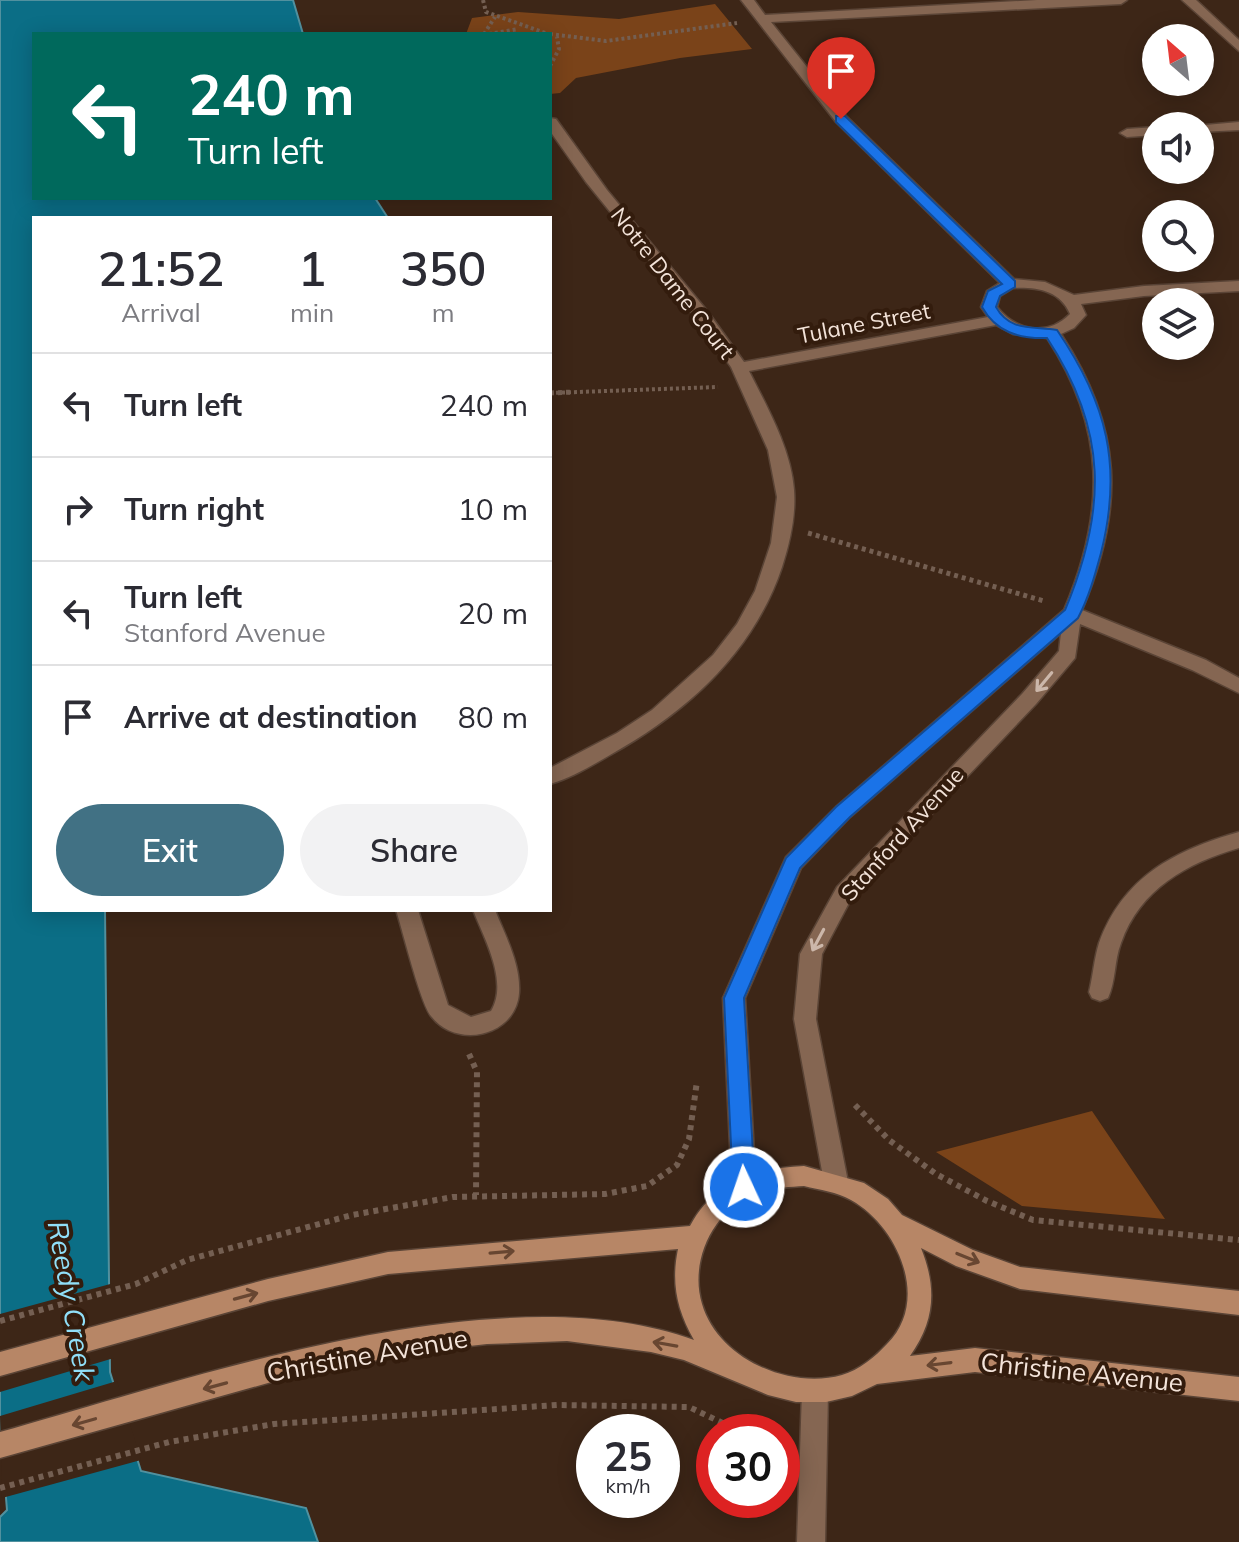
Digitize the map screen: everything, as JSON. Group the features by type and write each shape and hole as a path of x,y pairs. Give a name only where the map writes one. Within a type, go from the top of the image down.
{"main road":[{"path":"897,1224 920,1273 920,1310 905,1345 878,1372 849,1386 815,1392 775,1387 738,1370 708,1342 690,1308 685,1271 694,1237 715,1208 744,1187 773,1178 804,1176 836,1182 864,1195 897,1224 965,1258 1020,1278 1239,1303"},
{"path":"0,1364 144,1324 388,1263 694,1237"},
{"name":"Christine Avenue","path":"0,1445 287,1367 404,1343 558,1329 674,1345 738,1370"},
{"name":"Christine Avenue","path":"878,1372 975,1360 1239,1389"}],"street":[{"path":"747,0 841,119 1010,284"},
{"path":"762,19 1121,0"},
{"path":"1188,0 1239,47"},
{"name":"Notre Dame Court","path":"552,123 602,194 693,304 743,376 772,438 784,481 784,529 772,575 755,613 715,664 678,702 646,725 608,750 552,776"},
{"path":"1214,127 1239,126"},
{"path":"1127,133 1142,132"},
{"path":"1074,300 1078,315 1071,325 1052,333 1030,334 1011,329 996,320 989,307 993,294 1010,284 1032,283 1057,289 1074,300 1144,291 1239,286"},
{"name":"Tulane Street","path":"743,376 996,320"},
{"name":"Stanford Avenue","path":"836,1182 805,1019 811,954 844,893 1029,699 1068,653 1072,613 1086,580 1100,526 1105,486 1098,433 1087,396 1075,368 1052,333"},
{"path":"1072,613 1199,665 1239,686"},
{"name":"Stanford Avenue","path":"744,1187 734,998 793,863 843,812 1072,613"},
{"path":"1100,992 1111,942 1137,894 1173,862 1239,840"},
{"path":"408,912 439,1010 451,1020 468,1027 485,1025 502,1014 511,995 485,912"},
{"path":"811,1542 815,1392"}],"path":[{"path":"483,0 486,12 540,32"},
{"path":"487,32 495,17"},
{"path":"552,35 606,41 762,19"},
{"path":"498,32 523,28"},
{"path":"552,62 559,49 557,36"},
{"path":"552,393 732,387 743,376"},
{"path":"784,529 798,530 1038,598 1072,613"},
{"path":"468,1027 466,1047 477,1072 476,1195"},
{"path":"0,1321 136,1284 187,1260 392,1207 476,1195 605,1194 647,1186 677,1165 689,1139 697,1081"},
{"path":"846,1092 864,1118 906,1154 1000,1210 1033,1220 1239,1240"},
{"path":"0,1488 169,1442 274,1424 557,1405 689,1407 704,1414"}],"shaded area":[{"path":"715,4 752,49 680,58 576,78 560,93 552,94 552,32 467,32 472,18 518,12 619,19"},
{"path":"1092,1111 1165,1219 1022,1206 936,1152"}],"water":[{"name":"Reedy Creek","path":"0,0 293,0 302,32 32,32 32,200 376,200 387,216 32,216 32,912 105,912 110,1372 141,1471 306,1508 318,1542 0,1542 0,1517 7,1510 0,1424"}],"pier":[{"path":"114,1283 114,1358 0,1392 0,1314"},
{"path":"117,1381 141,1460 2,1498 0,1416"}],"route":[{"path":"744,1187 734,998 793,863 843,812 1072,613 1086,580 1100,526 1105,486 1098,433 1087,396 1075,368 1052,333 1030,334 1011,329 996,320 989,307 993,294 1010,284 841,119"}]}
